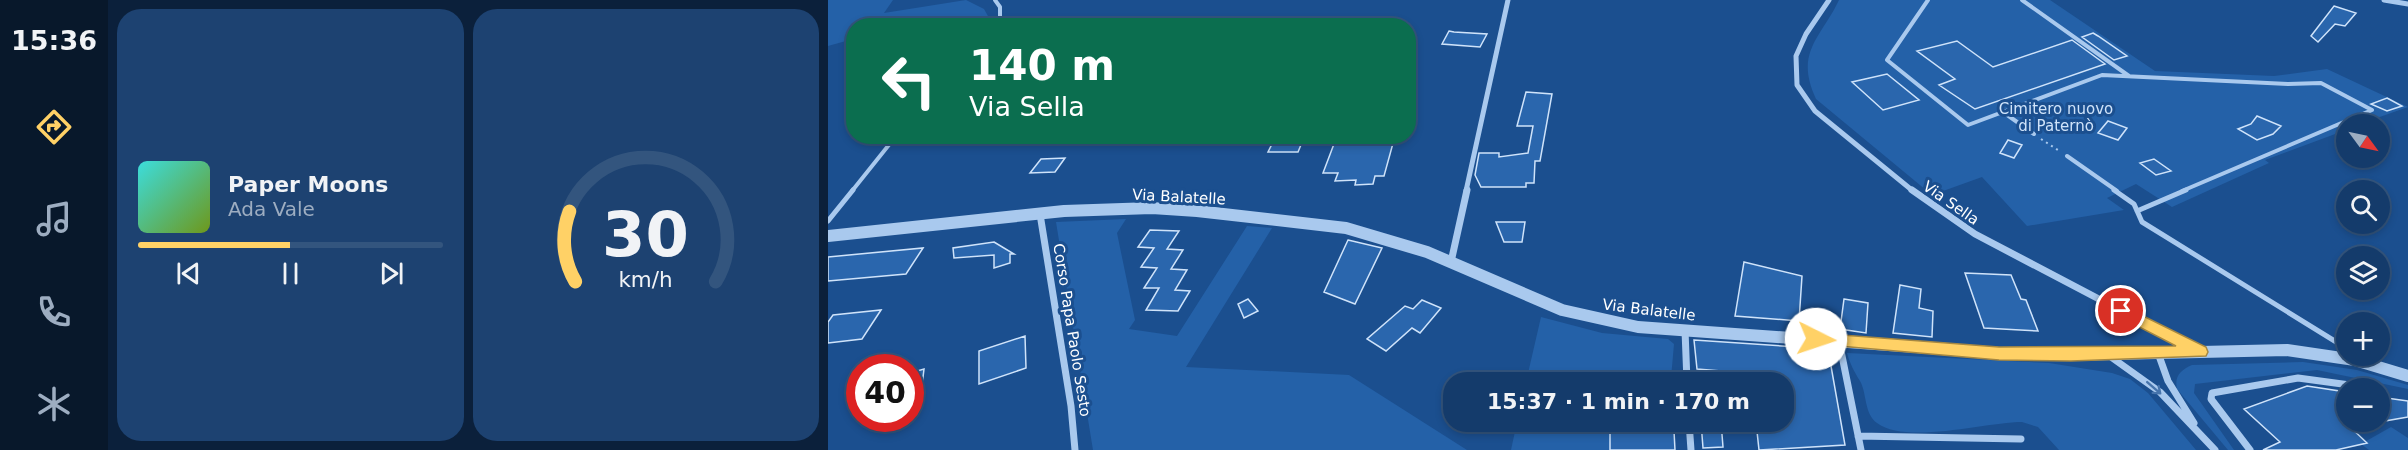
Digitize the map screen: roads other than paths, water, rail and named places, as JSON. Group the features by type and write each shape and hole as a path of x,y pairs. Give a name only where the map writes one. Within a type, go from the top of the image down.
{"street":[{"path":"1452,262 1508,0"},
{"name":"Via Sella","path":"1829,0 1806,34 1796,56 1797,85 1815,111 1925,201 1974,234 2200,352"},
{"path":"2384,0 2408,4"},
{"name":"Via Balatelle","path":"828,236 1040,214 1152,208 1346,228 1427,252 1562,310 1638,327 1999,353 2107,354 2287,350 2324,353 2408,376"},
{"name":"Corso Papa Paolo Sesto","path":"1040,214 1071,406 1075,450"},
{"path":"1685,330 1687,372"},
{"path":"1839,340 1861,450"},
{"path":"2158,353 2160,365 2171,389 2204,438"},
{"path":"2107,354 2160,392 2215,450"},
{"path":"2250,450 2211,399 2212,393 2298,378 2336,382"},
{"path":"1690,432 1691,450"},
{"path":"1858,436 2021,439"}],"lane":[{"path":"995,0 1000,7 1000,18"},
{"path":"1928,0 1887,60 1968,125 2095,76 2288,84 2321,83 2372,110 2137,211"},
{"path":"2022,0 2129,76"},
{"path":"2003,112 2034,134"},
{"path":"828,221 890,144"},
{"path":"2067,156 2134,204 2142,222 2153,230 2336,342"},
{"path":"2379,366 2383,368"}],"park label":[{"name":"Cimitero nuovo di Paternò","path":"2056,118"}]}
